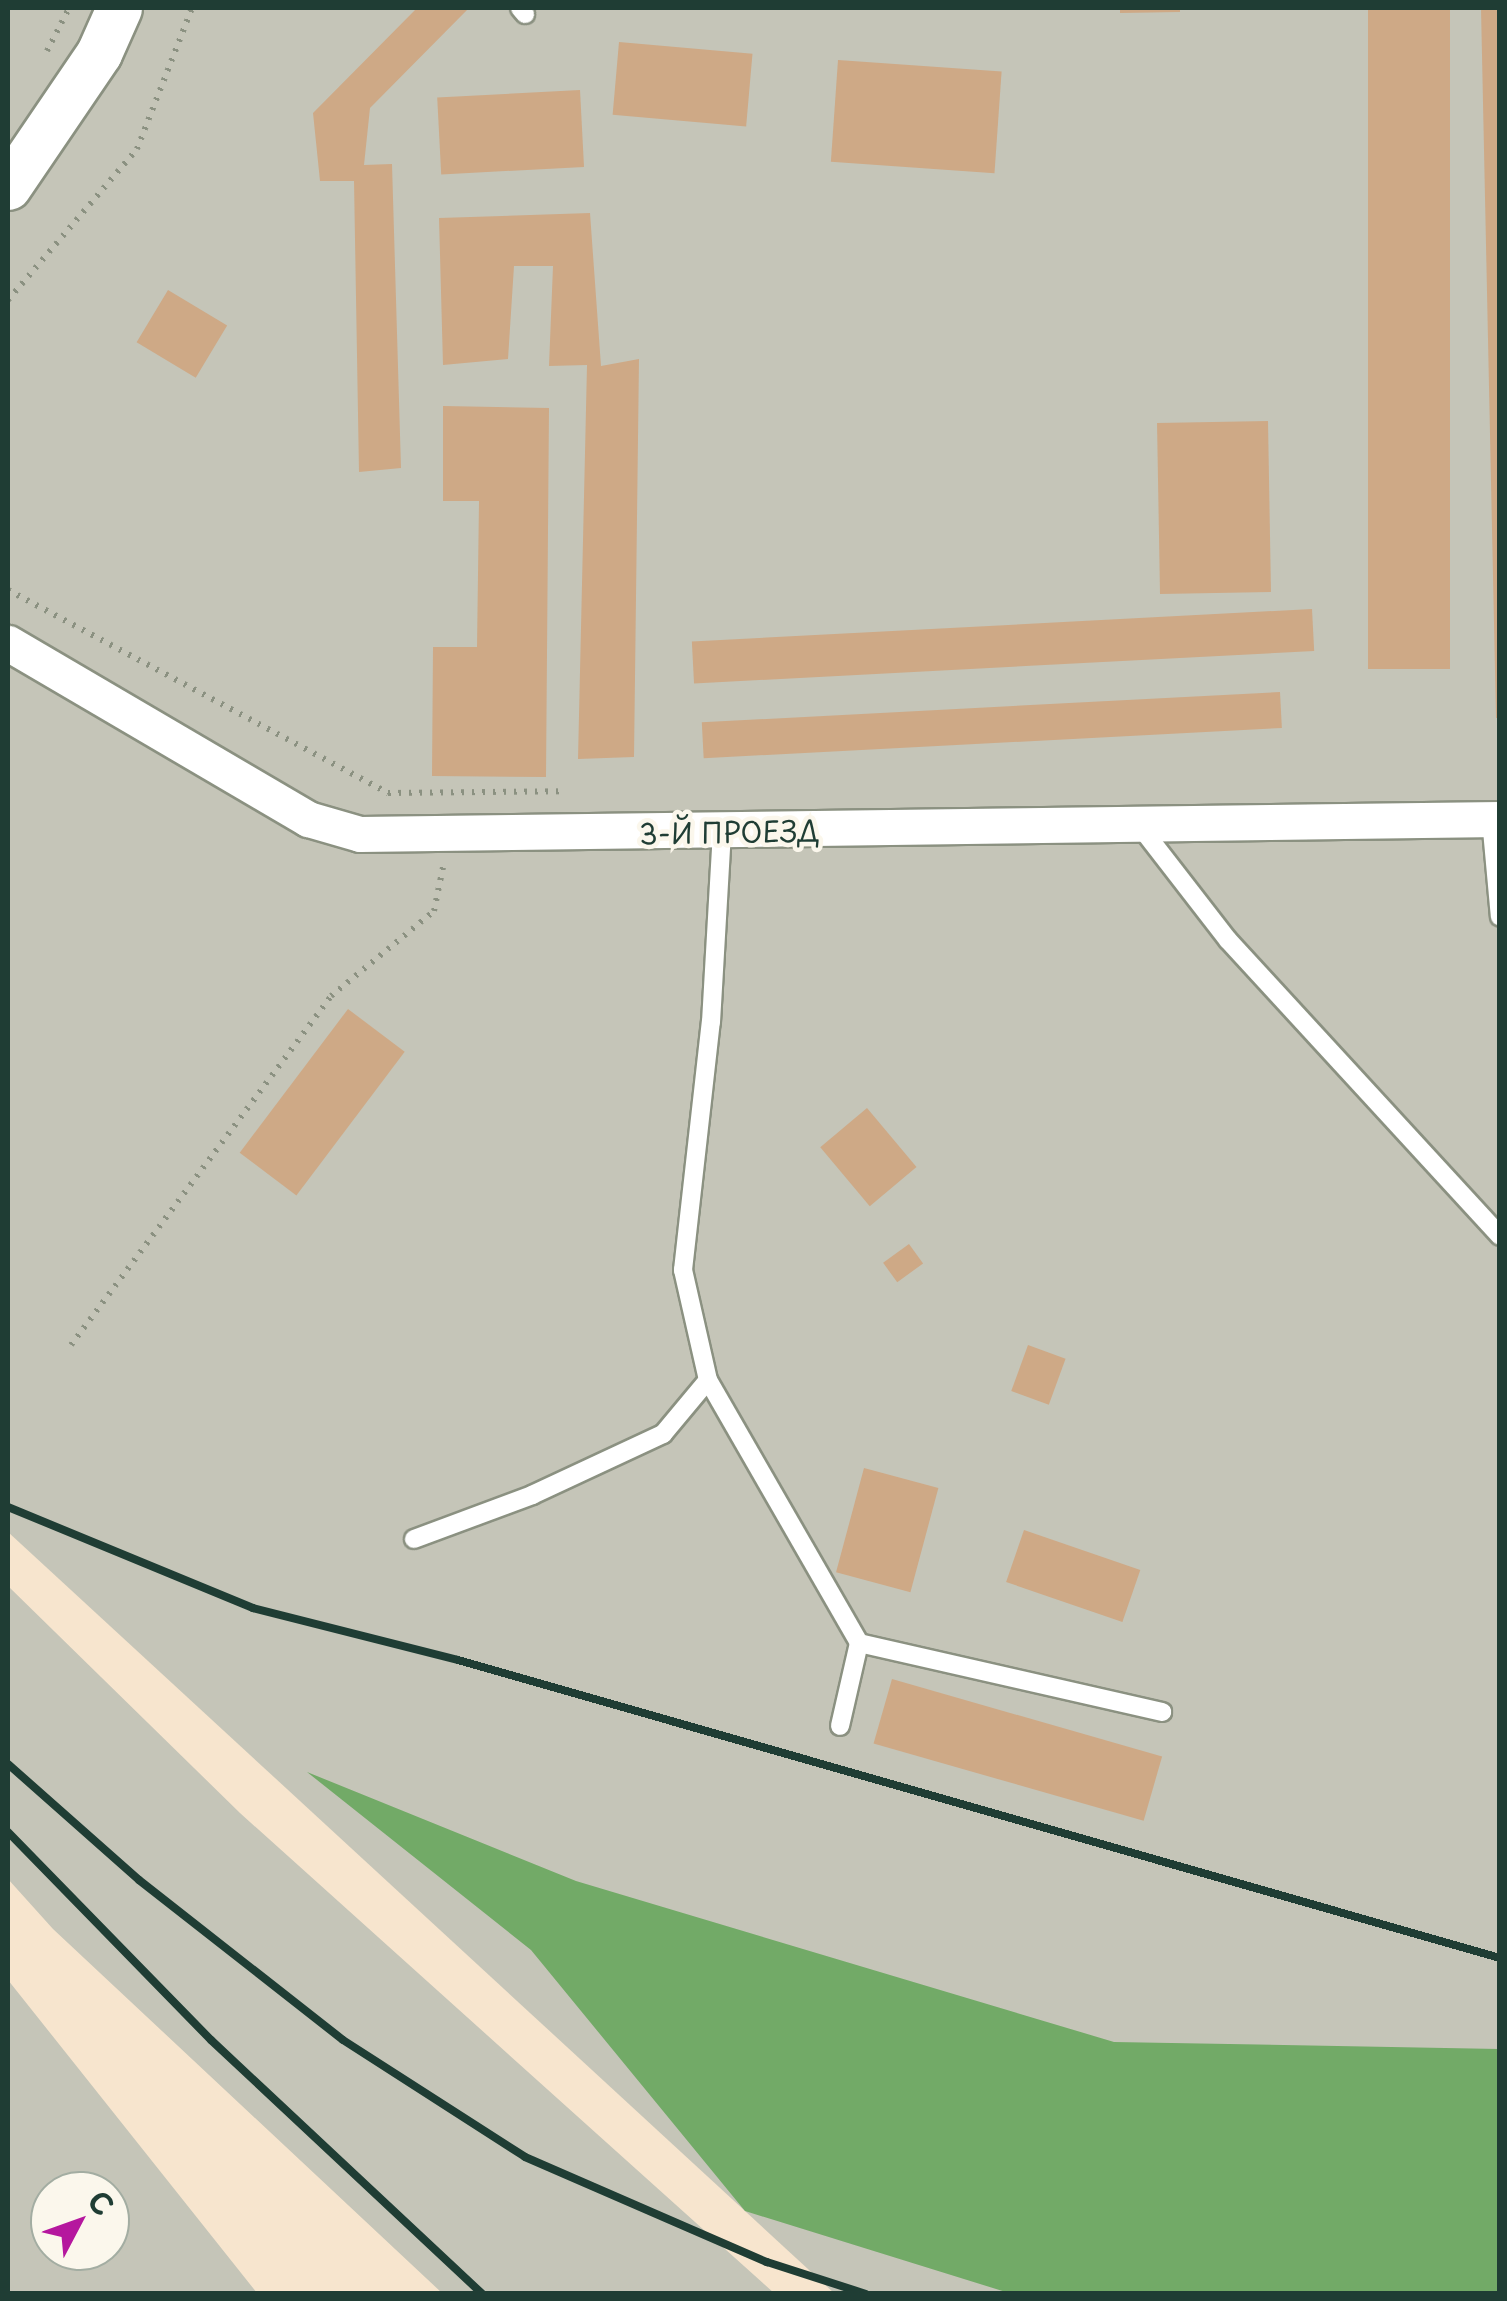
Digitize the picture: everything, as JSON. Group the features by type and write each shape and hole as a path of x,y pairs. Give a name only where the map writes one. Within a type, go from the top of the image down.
{"street":[{"path":"8,187 79,86 119,8"},
{"name":"3-Й ПРОЕЗД","path":"8,644 308,819 360,834 449,836 1495,819"}],"lane":[{"path":"1495,819 1500,917"},
{"path":"1139,825 1228,940 1500,1236"},
{"path":"722,832 711,1022 684,1270 708,1380 859,1643 840,1726"},
{"path":"414,1540 532,1496 663,1434 708,1380"},
{"path":"859,1643 1162,1712"}],"path":[{"path":"8,300 138,149 192,8"},
{"path":"8,590 388,792 566,791"},
{"path":"71,1345 331,996 434,910 449,836"}],"shaded area":[{"path":"8,8 1499,8 1499,2293 834,2293 8,1532"},
{"path":"8,1586 240,1813 774,2293 442,2293 53,1929 8,1879"},
{"path":"8,1980 257,2293 8,2293"}],"green space":[{"path":"307,1772 576,1881 1114,2042 1499,2049 1499,2293 1009,2293 745,2211 531,1950"}],"building":[{"path":"417,8 469,8 370,108 364,165 392,164 401,468 359,472 354,181 320,181 313,113"},
{"path":"1120,8 1180,8 1180,12 1120,13"},
{"path":"1368,8 1450,8 1450,669 1368,669"},
{"path":"1481,8 1500,8 1500,718 1496,718"},
{"path":"619,42 752,54 746,126 613,115"},
{"path":"838,60 1002,71 994,173 831,162"},
{"path":"580,90 584,167 441,174 437,97"},
{"path":"590,213 601,366 639,359 634,757 578,759 587,365 549,366 553,266 514,266 508,359 443,365 439,218"},
{"path":"168,290 227,326 196,378 137,342"},
{"path":"443,406 549,408 546,777 432,776 433,647 477,647 479,501 443,501"},
{"path":"1268,421 1271,592 1160,594 1157,423"},
{"path":"1312,609 1314,651 694,683 692,642"},
{"path":"1280,692 1282,728 704,758 702,722"},
{"path":"348,1009 405,1052 296,1195 240,1153"},
{"path":"867,1108 916,1167 870,1206 820,1147"},
{"path":"909,1244 923,1263 897,1282 883,1263"},
{"path":"1028,1345 1066,1359 1049,1405 1011,1391"},
{"path":"864,1468 938,1488 910,1592 836,1572"},
{"path":"1024,1530 1140,1570 1122,1622 1006,1582"},
{"path":"892,1679 1162,1756 1144,1821 874,1743"}],"railway":[{"path":"8,1507 253,1608 458,1660 1500,1958"},
{"path":"8,1764 139,1880 343,2040 525,2157 767,2262 866,2294"},
{"path":"8,1832 211,2040 482,2294"}]}
